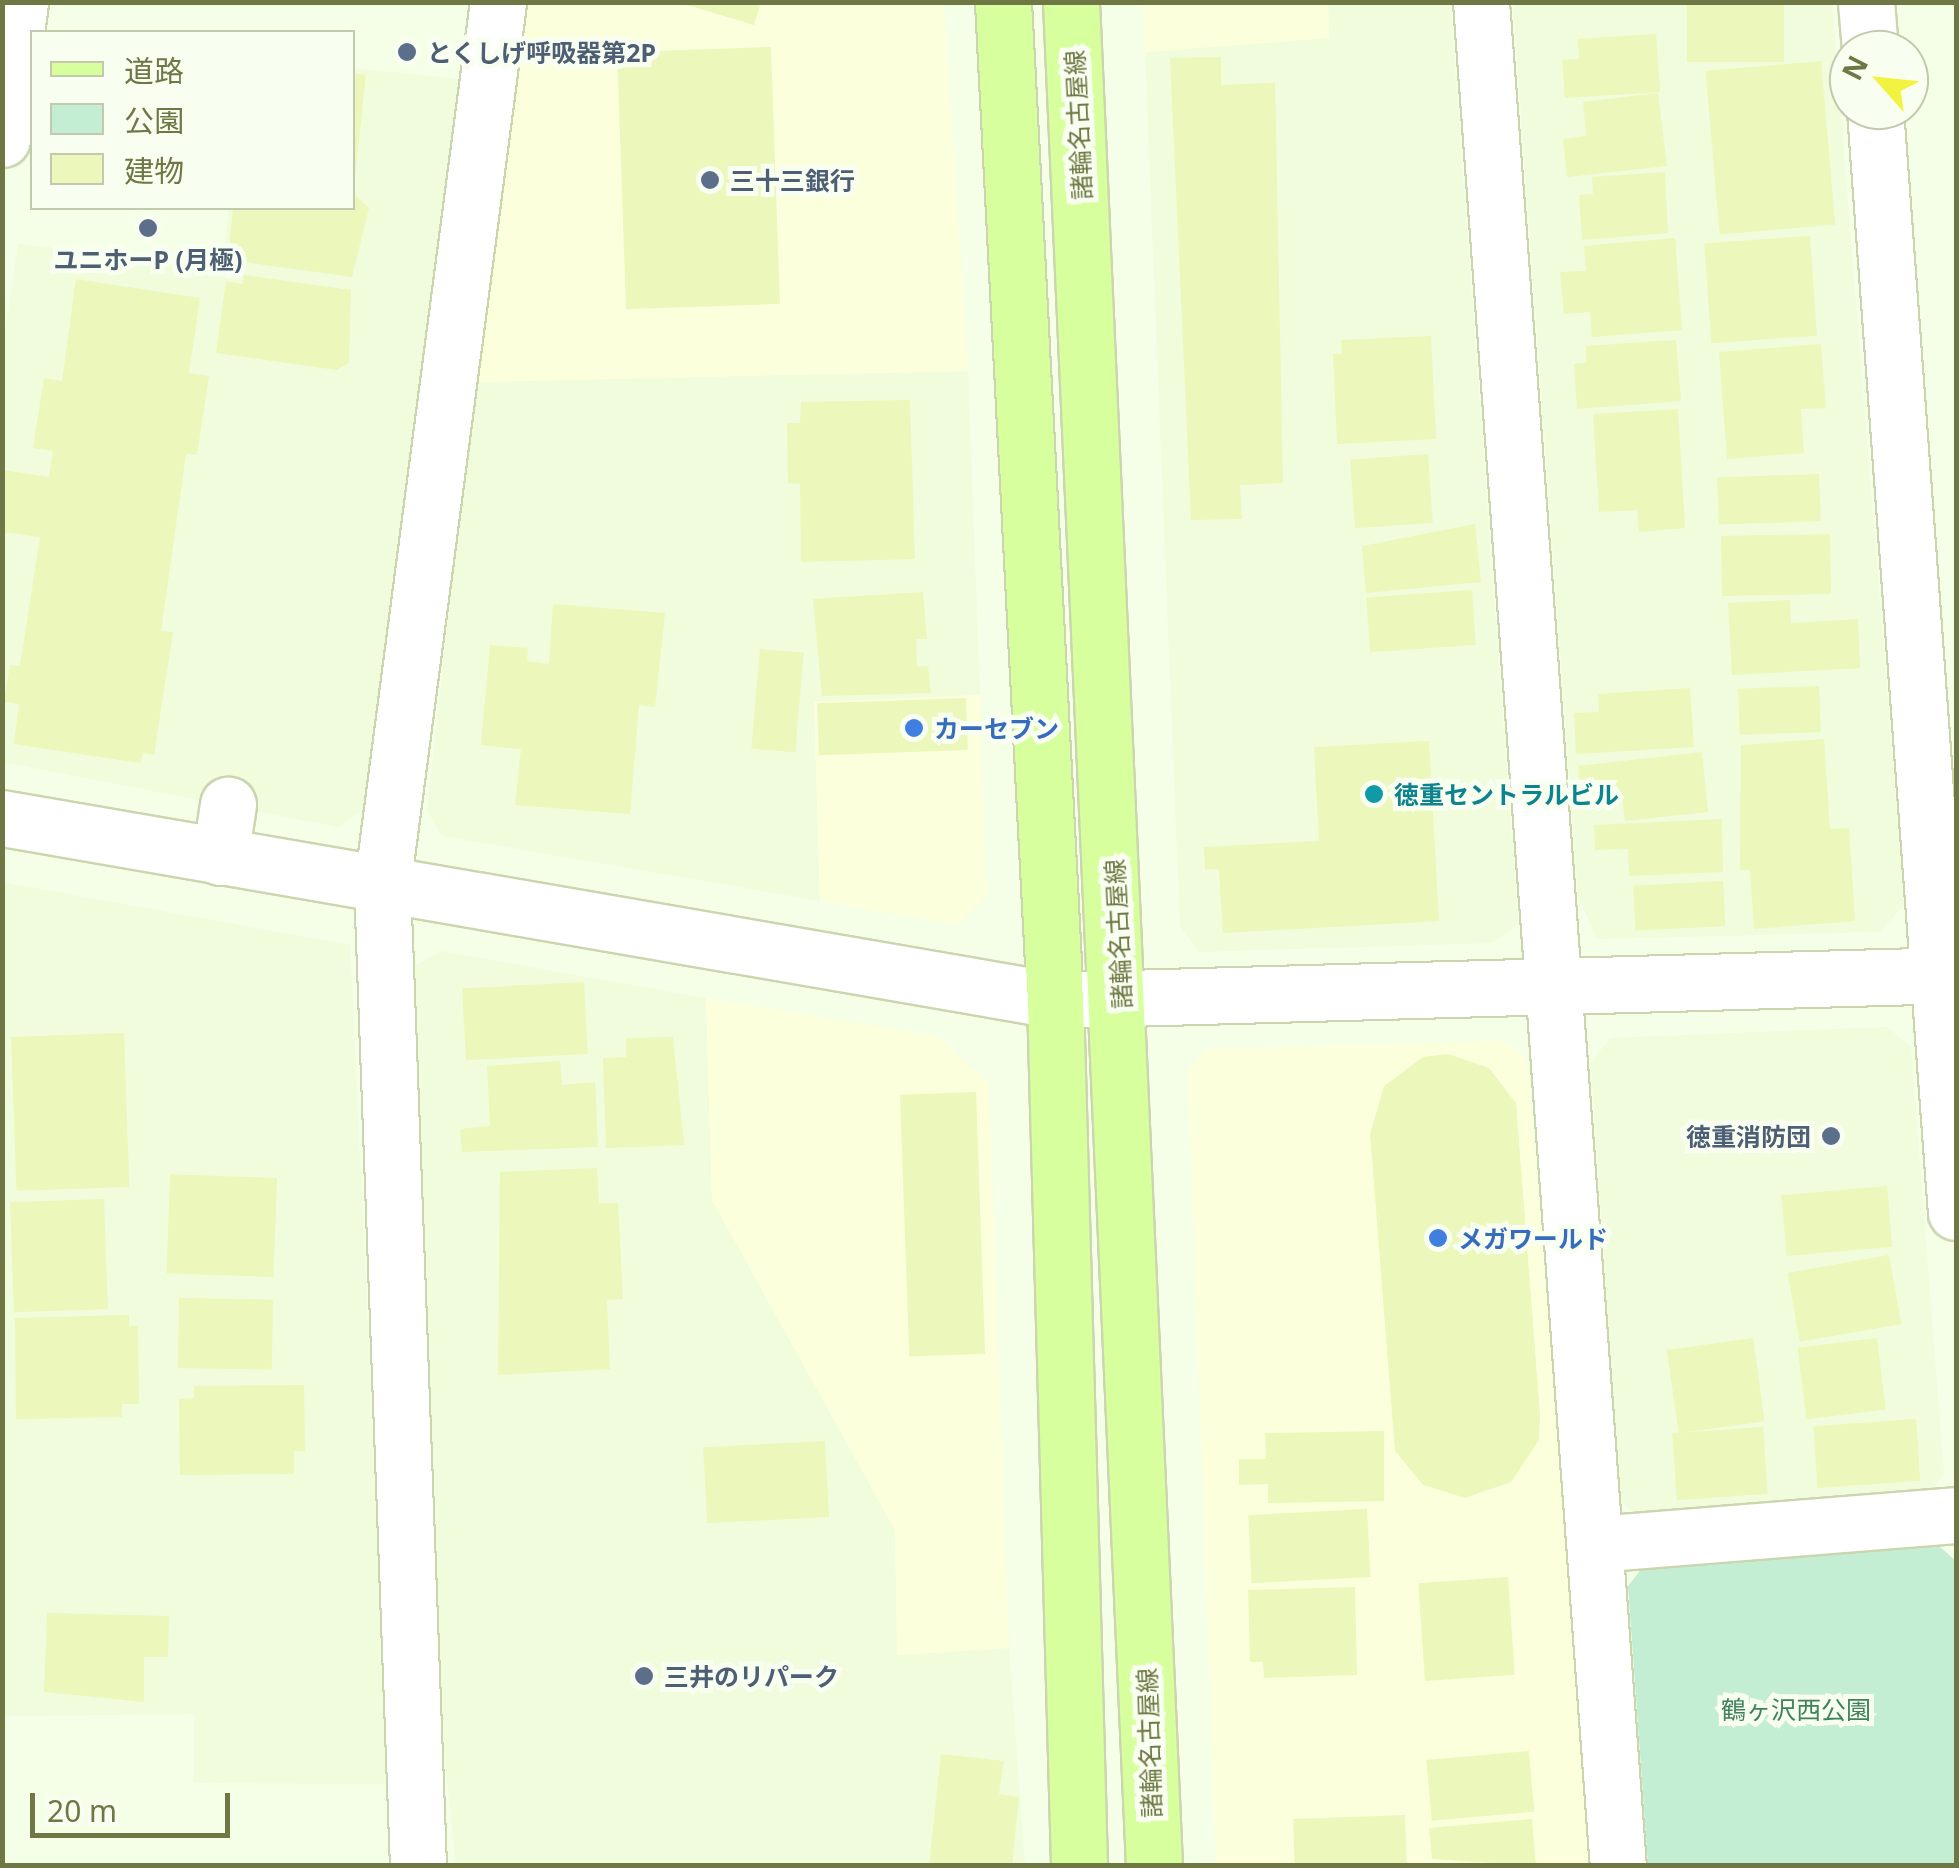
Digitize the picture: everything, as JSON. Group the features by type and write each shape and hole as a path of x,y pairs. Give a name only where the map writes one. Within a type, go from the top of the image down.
{"main road":[{"path":"1004,2 1055,1000 1079,1866"},
{"name":"諸輪名古屋線","path":"1071,2 1122,1002 1154,1866"}],"street":[{"path":"15,106 20,2"},
{"path":"418,1866 382,886 498,2"},
{"path":"1481,2 1550,989 1618,1866"},
{"path":"1866,2 1868,30"},
{"path":"1876,130 1949,976 1956,1212"},
{"path":"2,818 224,832 382,886 1055,1000 1122,1002 1949,976"},
{"path":"1596,1544 1956,1515"}],"shaded area":[{"path":"521,3 944,3 968,371 475,382"},
{"path":"1143,3 1328,3 1329,38 1145,52"},
{"path":"1328,3 1450,3 1518,924 1492,943 1199,952 1180,926 1145,52 1329,38"},
{"path":"1513,3 1832,3 1829,130 1842,130 1904,905 1880,932 1597,939 1578,896"},
{"path":"355,68 458,79 375,801 338,827 3,762 2,354 18,244 222,267 229,210 355,210"},
{"path":"968,371 980,695 814,702 820,901 442,836 427,811 475,382"},
{"path":"980,695 986,896 957,925 820,901 814,702"},
{"path":"2,882 350,945 389,1784 194,1783 194,1714 3,1716"},
{"path":"441,951 706,998 712,1200 895,1530 897,1655 1009,1648 1025,1865 456,1865 442,1734 415,966"},
{"path":"706,998 937,1036 989,1083 1009,1648 897,1655 895,1530 712,1200"},
{"path":"1887,1027 1911,1047 1944,1474 1926,1497 1645,1523 1620,1501 1591,1063 1610,1038"},
{"path":"1504,1041 1527,1059 1593,1865 1216,1865 1188,1070 1207,1049"}],"green space":[{"name":"鶴ヶ沢西公園","path":"1931,1539 1956,1561 1956,1865 1648,1865 1628,1586 1647,1562"}],"building":[{"path":"677,2 761,2 754,25"},
{"path":"1687,2 1784,2 1784,62 1687,62"},
{"path":"1656,34 1660,92 1565,98 1562,60 1579,59 1578,39"},
{"path":"771,47 780,304 626,309 617,52"},
{"path":"1221,57 1221,85 1275,83 1283,483 1240,485 1242,519 1191,520 1170,58"},
{"path":"1821,61 1835,224 1720,234 1705,71"},
{"path":"355,73 366,75 355,177"},
{"path":"1658,93 1667,166 1567,177 1563,139 1586,136 1583,102"},
{"path":"1665,172 1668,233 1582,240 1579,195 1593,194 1592,177"},
{"path":"355,196 369,208 352,277 228,260 233,210 355,210"},
{"path":"1810,236 1817,336 1711,343 1704,243"},
{"path":"1675,238 1682,330 1592,337 1590,312 1564,314 1560,272 1586,271 1584,246"},
{"path":"244,275 351,290 349,363 337,370 216,353 226,281 243,284"},
{"path":"76,279 200,298 189,373 209,376 197,455 186,454 161,631 173,632 154,755 143,753 140,763 14,744 19,704 4,702 10,665 20,666 40,537 2,532 2,470 49,477 53,451 33,448 44,378 62,381"},
{"path":"1431,336 1436,439 1337,444 1333,354 1342,354 1341,340"},
{"path":"1676,340 1681,401 1577,409 1574,364 1586,363 1586,346"},
{"path":"1821,344 1826,408 1801,409 1804,453 1727,459 1719,352"},
{"path":"910,400 915,559 801,562 800,484 788,483 787,423 800,423 801,402"},
{"path":"1678,409 1685,528 1639,532 1637,510 1599,512 1593,414"},
{"path":"1428,454 1433,523 1355,528 1350,459"},
{"path":"1819,474 1821,521 1719,525 1717,478"},
{"path":"1475,524 1481,582 1366,593 1362,546"},
{"path":"1830,534 1831,594 1722,596 1721,536"},
{"path":"1472,590 1476,645 1370,652 1366,597"},
{"path":"923,592 927,639 916,639 917,667 928,666 931,693 822,696 813,599"},
{"path":"1790,600 1791,623 1858,619 1860,668 1732,675 1728,603"},
{"path":"553,604 665,613 655,707 639,705 630,814 515,805 521,749 481,745 490,645 528,648 527,661 549,664"},
{"path":"760,649 804,653 795,752 751,749"},
{"path":"1819,686 1821,732 1740,735 1738,689"},
{"path":"1690,688 1694,747 1576,754 1574,713 1599,712 1598,694"},
{"path":"966,698 968,750 819,755 817,703"},
{"path":"1824,739 1830,829 1849,828 1855,921 1754,929 1750,870 1740,870 1741,745"},
{"name":"徳重セントラルビル","path":"1429,741 1439,921 1223,933 1219,869 1205,870 1204,847 1319,841 1314,747"},
{"path":"1702,752 1708,812 1625,821 1622,798 1581,802 1578,766"},
{"path":"1722,819 1723,872 1629,876 1628,849 1595,850 1594,825"},
{"path":"1723,881 1725,926 1635,931 1633,886"},
{"path":"584,982 588,1054 466,1060 462,988"},
{"path":"124,1033 129,1187 16,1191 11,1037"},
{"path":"673,1037 684,1145 606,1148 603,1058 626,1057 626,1038"},
{"path":"1448,1054 1489,1068 1516,1103 1540,1415 1539,1440 1511,1482 1465,1498 1423,1485 1395,1451 1370,1134 1384,1086 1423,1057"},
{"path":"560,1061 562,1085 595,1082 598,1147 462,1152 460,1129 490,1126 487,1066"},
{"path":"976,1092 985,1354 909,1356 900,1095"},
{"path":"597,1168 599,1203 618,1203 623,1299 607,1300 610,1369 498,1375 500,1172"},
{"path":"170,1174 277,1178 274,1277 167,1273"},
{"path":"1887,1186 1892,1247 1787,1256 1781,1195"},
{"path":"104,1199 108,1309 14,1312 10,1202"},
{"path":"1889,1255 1901,1324 1800,1342 1788,1273"},
{"path":"179,1298 273,1300 272,1370 178,1368"},
{"path":"129,1315 129,1326 138,1326 139,1404 122,1404 122,1417 16,1419 15,1318"},
{"path":"1753,1338 1765,1421 1679,1433 1667,1350"},
{"path":"1877,1338 1886,1409 1806,1419 1798,1348"},
{"path":"304,1385 305,1451 294,1451 294,1474 180,1475 179,1399 194,1398 194,1386"},
{"path":"1916,1419 1920,1481 1818,1488 1813,1426"},
{"path":"1763,1427 1768,1494 1677,1500 1672,1433"},
{"path":"1384,1431 1384,1501 1268,1503 1268,1484 1239,1485 1239,1459 1266,1459 1265,1433"},
{"path":"825,1441 829,1517 707,1523 703,1447"},
{"path":"1367,1509 1371,1577 1252,1583 1248,1515"},
{"path":"1508,1577 1515,1675 1425,1681 1418,1583"},
{"path":"1355,1587 1357,1675 1264,1678 1263,1662 1250,1662 1248,1590"},
{"path":"47,1613 169,1616 168,1657 144,1657 144,1702 44,1692"},
{"path":"1529,1751 1534,1812 1432,1821 1426,1760"},
{"path":"941,1754 1004,1761 999,1794 1019,1797 1012,1866 929,1866"},
{"path":"1405,1815 1407,1866 1295,1866 1293,1819"},
{"path":"1532,1819 1536,1866 1432,1859 1429,1828"}],"place":[{"name":"とくしげ呼吸器第2P","path":"407,52"},
{"name":"三十三銀行","path":"710,180"},
{"name":"ユニホーP (月極)","path":"148,228"},
{"name":"カーセブン","path":"914,728"},
{"name":"徳重セントラルビル","path":"1374,794"},
{"name":"徳重消防団","path":"1831,1136"},
{"name":"メガワールド","path":"1438,1238"},
{"name":"三井のリパーク","path":"644,1676"}]}
